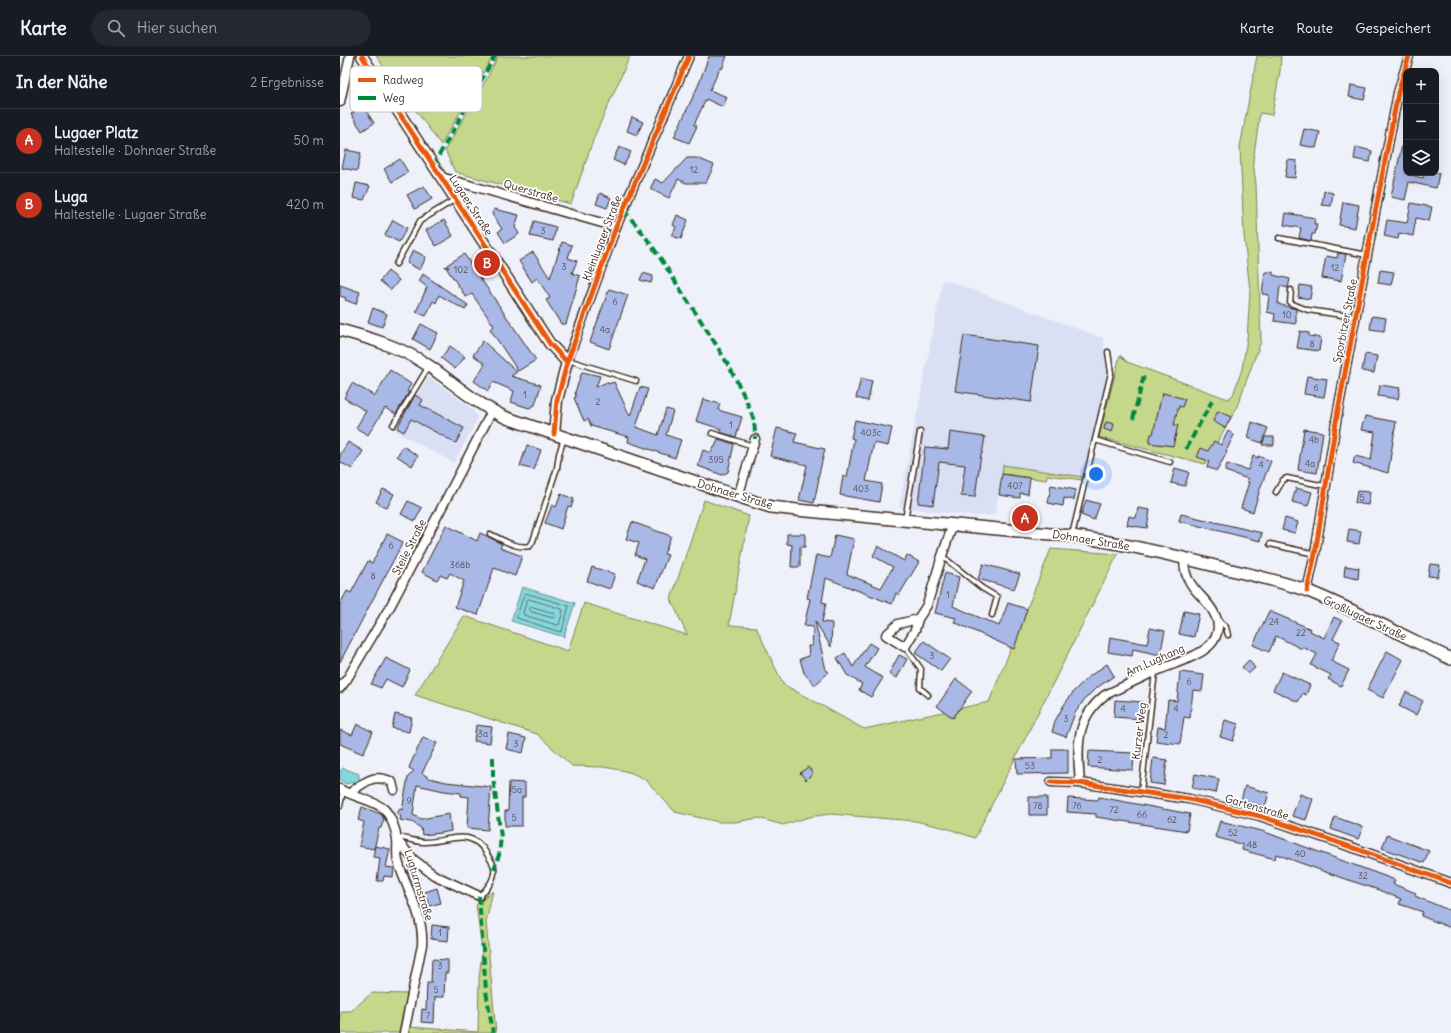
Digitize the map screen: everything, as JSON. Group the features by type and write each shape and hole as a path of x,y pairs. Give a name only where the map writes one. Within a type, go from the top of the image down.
{"main road":[{"name":"Dohnaer Straße","path":"340,330 383,342 404,351 429,366 492,411 507,418 771,507 1072,536 1101,540 1160,553"},
{"name":"Großlugaer Straße","path":"1160,553 1265,578 1307,591 1344,607 1451,659"}],"street":[{"path":"340,102 350,56"},
{"name":"Lugaer Straße","path":"362,56 369,66"},
{"name":"Kleinlugaer Straße","path":"559,436 557,400 567,361 616,227 689,56"},
{"name":"Sporbitzer Straße","path":"1307,591 1315,554 1325,486 1355,317 1398,93 1409,56"},
{"name":"Lugaer Straße","path":"399,112 550,344 567,361"},
{"name":"Querstraße","path":"441,177 616,227"},
{"name":"Steile Straße","path":"340,688 392,605 492,411"},
{"path":"738,497 754,443"},
{"path":"918,619 898,624 886,635 905,647 915,630 918,619 927,605 953,524"},
{"path":"1184,558 1185,571 1188,581 1206,600 1218,621"},
{"name":"Am Lughang","path":"1080,783 1080,733 1084,719 1089,711 1106,695 1205,649 1215,638 1218,630 1218,621"},
{"path":"344,791 370,779 385,778 392,782 394,790"},
{"name":"Gartenstraße","path":"1051,782 1080,783 1190,799 1260,816 1451,883"},
{"name":"Lugturmstraße","path":"344,791 383,808 390,815 397,838 396,847 404,881 417,908 422,935 422,945 404,1033"},
{"path":"397,838 414,860 430,872 479,896"}],"lane":[{"path":"396,264 420,221 456,199"},
{"path":"1279,238 1367,255"},
{"path":"1291,290 1290,303 1308,310 1355,317"},
{"path":"1072,536 1111,373 1108,352"},
{"path":"567,361 636,381"},
{"path":"393,425 429,366"},
{"path":"905,520 920,432"},
{"path":"712,433 754,443"},
{"path":"490,534 517,546 530,546 552,484 559,436"},
{"path":"1095,440 1170,462"},
{"path":"1276,492 1283,480 1287,478 1325,486"},
{"path":"1270,544 1315,554"},
{"path":"942,556 976,584 997,597 992,615"},
{"path":"1218,621 1226,627 1228,635"},
{"path":"905,647 921,669 920,688 928,695"},
{"name":"Kurzer Weg","path":"1140,792 1155,672"},
{"path":"340,806 344,791"},
{"path":"397,838 424,842 463,837 482,844 494,869 487,888 479,896"}],"shaded area":[{"path":"943,279 1103,338 1107,379 1083,477 1003,466 995,515 971,516 899,507"},
{"path":"429,377 471,408 477,416 476,422 454,463 395,431 416,395"}],"green space":[{"path":"376,56 493,56 482,75 482,66 383,66"},
{"path":"498,56 630,56 595,135 571,204 455,172 445,150 467,112 482,112 482,87"},
{"path":"1257,56 1281,56 1280,71 1272,115 1260,113 1253,161 1256,184 1261,341 1236,409 1205,464 1099,437 1120,355 1127,362 1228,399 1233,395 1242,369 1247,339 1250,291 1244,236 1240,147"},
{"path":"417,112 460,112 441,145"},
{"path":"1003,465 1083,477 1082,480 1047,475 1046,480 1002,474"},
{"path":"704,500 749,516 729,625 756,627 783,684 864,729 989,702 1051,549 1118,554 975,838 946,828 915,821 830,814 809,817 783,825 758,818 736,822 719,822 675,812 646,780 632,773 603,767 572,766 537,734 415,695 464,616 568,651 584,603 687,635 671,599"},
{"path":"493,891 486,922 496,1033 407,1033 409,1027 478,1032 479,979 482,950 476,905"},
{"path":"372,993 408,994 400,1033 340,1033 340,1011 351,1011"}],"water":[{"path":"522,587 575,603 564,637 511,621"},
{"path":"343,768 359,774 359,781 346,784 340,780 340,771"}],"building":[{"path":"709,56 727,56 722,69 720,68 710,90 727,97 723,107 706,99 694,125 697,126 689,143 674,137 698,86"},
{"path":"1351,85 1367,88 1364,100 1349,97"},
{"path":"354,112 367,112 374,123 362,131 351,114"},
{"path":"632,117 643,122 637,135 627,131"},
{"path":"1304,129 1320,132 1316,148 1300,145"},
{"path":"1403,145 1403,176 1423,178 1423,176 1438,176 1436,188 1409,182 1405,200 1391,197"},
{"path":"619,147 631,152 624,165 613,160"},
{"path":"1356,147 1372,151 1370,162 1354,159"},
{"path":"346,150 361,153 357,171 342,168"},
{"path":"687,158 697,158 714,165 706,183 686,183 678,179 669,198 650,189 655,179 663,183"},
{"path":"400,159 408,172 392,182 384,169"},
{"path":"1288,160 1297,161 1295,178 1285,177"},
{"path":"356,183 370,186 364,200 353,198"},
{"path":"424,186 432,199 415,209 407,195"},
{"path":"1324,191 1333,193 1331,206 1322,205"},
{"path":"600,193 611,198 607,208 596,204"},
{"path":"1343,202 1359,205 1355,228 1339,225"},
{"path":"1411,203 1432,207 1429,221 1416,218 1413,236 1399,233 1398,239 1384,236 1387,220 1407,223"},
{"path":"494,209 519,215 515,227 519,234 505,243 498,232 502,229 492,214"},
{"path":"1286,213 1315,218 1314,224 1317,224 1315,234 1312,234 1311,241 1299,238 1301,228 1284,225"},
{"path":"677,215 688,220 681,239 672,236 676,227 673,225"},
{"path":"393,220 407,228 399,242 385,235"},
{"path":"444,220 453,236 436,246 426,230"},
{"path":"534,221 556,227 553,241 530,236"},
{"path":"562,242 572,245 568,258 577,261 572,273 580,276 566,324 561,324 546,300 550,298 537,278 532,282 519,261 533,252 550,278"},
{"path":"413,250 426,257 420,270 407,263"},
{"path":"1338,253 1346,254 1341,281 1322,278 1326,256 1337,258"},
{"path":"464,254 536,360 518,371 490,329 494,326 472,294 466,297 445,266 449,268 447,265"},
{"path":"1380,270 1394,272 1391,285 1378,283"},
{"path":"388,271 399,280 391,290 380,281"},
{"path":"1265,272 1273,272 1273,275 1290,279 1288,288 1280,286 1278,304 1296,309 1296,324 1274,321 1275,314 1267,312 1269,295 1262,294"},
{"path":"643,273 653,276 651,283 640,280"},
{"path":"423,274 468,305 465,310 439,295 436,303 433,301 426,316 416,312 427,287 419,281"},
{"path":"340,285 360,292 356,304 345,300 346,298 340,296"},
{"path":"1300,285 1312,287 1310,299 1298,297"},
{"path":"609,289 628,295 609,349 590,342"},
{"path":"373,308 387,314 382,327 368,322"},
{"path":"1372,316 1386,318 1384,331 1370,329"},
{"path":"421,324 438,333 430,349 413,339"},
{"path":"1300,331 1309,333 1309,336 1321,338 1319,351 1297,348"},
{"path":"964,335 1039,346 1031,402 955,391"},
{"path":"483,341 517,372 511,376 541,385 535,405 529,408 511,402 514,391 493,382 488,391 474,381 485,364 473,355"},
{"path":"450,346 465,357 455,369 441,358"},
{"path":"1365,354 1377,356 1374,373 1362,371"},
{"path":"390,370 411,384 407,391 409,392 396,414 385,408 368,435 356,428 366,411 344,398 352,383 375,396"},
{"path":"582,372 600,376 596,387 607,382 608,384 614,382 630,416 640,387 648,389 636,427 658,435 666,409 673,411 666,435 681,440 675,458 628,442 629,437 591,426 588,419 584,421 574,398 576,397 575,392"},
{"path":"1307,376 1327,379 1324,397 1304,394"},
{"path":"861,378 872,381 868,401 856,398"},
{"path":"1380,385 1400,388 1398,399 1378,396"},
{"path":"1163,393 1185,399 1182,407 1179,406 1176,416 1174,425 1178,425 1173,446 1149,443 1151,434 1153,434"},
{"path":"415,395 423,400 420,405 464,428 456,443 411,419 404,432 397,428"},
{"path":"703,399 720,404 718,410 742,417 736,437 720,432 721,429 696,421"},
{"path":"1218,411 1231,417 1225,428 1213,421"},
{"path":"1365,416 1396,422 1388,473 1353,463 1355,456 1371,460 1375,432 1361,430"},
{"path":"855,420 892,428 888,446 874,443 866,481 882,484 879,502 840,495 843,476 847,477 854,439 851,438"},
{"path":"1106,422 1114,424 1112,432 1104,429"},
{"path":"1252,422 1268,428 1262,443 1248,438"},
{"path":"777,428 797,433 794,442 825,449 814,503 799,500 807,465 770,456"},
{"path":"1304,429 1323,432 1317,473 1298,470"},
{"path":"1228,431 1234,435 1217,471 1207,467 1209,461 1197,457 1201,448 1208,451 1214,441 1221,445"},
{"path":"950,432 985,437 975,497 961,496 965,465 939,462 933,505 918,503 925,447 948,449"},
{"path":"1265,437 1274,437 1274,445 1262,445"},
{"path":"718,439 734,444 728,472 722,475 698,466 703,450 711,453"},
{"path":"348,442 363,451 352,469 340,462 340,455"},
{"path":"527,445 541,450 534,470 520,466"},
{"path":"403,446 418,456 412,466 397,456"},
{"path":"1253,456 1258,458 1258,456 1271,461 1253,512 1241,508 1249,482 1247,482 1248,479 1225,471 1227,464 1248,470"},
{"path":"1175,468 1189,472 1185,486 1171,483"},
{"path":"1002,474 1030,478 1028,494 1020,493 1020,498 999,495"},
{"path":"1051,485 1076,490 1074,500 1064,498 1063,506 1048,503"},
{"path":"1296,488 1312,492 1308,506 1292,502"},
{"path":"383,489 394,494 387,508 376,502"},
{"path":"1357,491 1370,492 1368,505 1355,503"},
{"path":"561,494 574,499 571,507 568,506 561,529 545,523 552,505 556,507"},
{"path":"1086,500 1100,504 1094,520 1081,515"},
{"path":"408,501 422,508 415,521 401,514"},
{"path":"1138,508 1150,510 1147,528 1127,525 1129,516 1136,518"},
{"path":"1181,514 1262,533 1260,541 1179,521"},
{"path":"1285,518 1298,522 1295,533 1282,530"},
{"path":"632,522 671,536 664,554 668,555 655,588 637,581 645,559 635,555 639,543 626,539"},
{"path":"446,525 477,541 480,533 502,544 500,548 522,556 515,576 494,568 478,615 455,607 464,581 450,573 447,578 440,575 437,580 422,572"},
{"path":"1349,529 1361,531 1359,544 1347,542"},
{"path":"387,534 403,542 340,662 340,604 347,591 351,593 368,561 372,563"},
{"path":"787,534 805,534 805,547 800,547 800,567 791,567 792,545 787,544"},
{"path":"835,535 854,539 847,574 881,588 893,567 873,556 878,546 904,561 907,555 919,562 899,595 896,593 892,604 826,578 822,602 826,603 822,622 832,623 831,647 815,621 826,670 829,672 815,685 804,673 800,659 809,656 808,646 812,646 813,627 804,626 810,599 807,598 816,555 830,558"},
{"path":"983,564 1020,574 1014,589 978,579"},
{"path":"1430,564 1440,565 1438,577 1428,576"},
{"path":"1345,566 1359,568 1358,579 1344,576"},
{"path":"592,567 615,574 610,589 587,581"},
{"path":"945,573 959,577 953,606 999,626 1008,603 1027,609 1014,649 954,622 956,618 935,613"},
{"path":"1184,611 1199,614 1194,637 1179,634"},
{"path":"1269,611 1311,629 1310,631 1324,638 1334,617 1342,621 1333,639 1340,642 1331,661 1349,670 1341,686 1328,679 1331,675 1311,665 1317,654 1302,647 1302,649 1276,636 1269,652 1253,645"},
{"path":"1150,628 1165,631 1160,655 1133,649 1132,656 1108,652 1110,637 1147,644"},
{"path":"924,641 950,659 941,671 915,653"},
{"path":"869,643 877,648 865,667 883,678 871,697 859,690 862,684 847,675 837,658 845,653 853,667"},
{"path":"1387,651 1403,660 1383,698 1367,690"},
{"path":"899,655 907,659 897,678 889,674"},
{"path":"386,658 410,670 402,687 386,679 381,688 371,684"},
{"path":"1249,660 1255,668 1248,674 1242,667"},
{"path":"1107,664 1114,676 1095,689 1084,700 1075,713 1066,737 1052,732 1055,721 1074,691 1087,678"},
{"path":"1180,672 1204,675 1202,691 1193,690 1190,718 1184,717 1180,744 1156,741 1158,727 1165,728 1168,700 1177,701"},
{"path":"1282,672 1310,685 1306,695 1303,693 1298,702 1273,690"},
{"path":"956,679 972,691 953,718 937,706"},
{"path":"1406,692 1423,701 1416,715 1399,706"},
{"path":"1115,700 1143,702 1142,719 1114,717"},
{"path":"395,714 412,718 409,732 392,728"},
{"path":"1225,720 1238,724 1233,741 1220,737"},
{"path":"357,724 373,732 363,754 340,744 340,730 352,735"},
{"path":"476,725 492,727 490,743 474,741"},
{"path":"509,734 526,738 523,753 506,749"},
{"path":"423,737 437,743 422,773 429,778 446,782 491,787 488,830 467,828 469,797 461,796 461,793 417,785 413,815 421,819 449,814 451,831 422,835 421,828 412,822 400,820 401,816 397,813 400,809 402,810 408,777 414,771 409,768"},
{"path":"1052,749 1068,749 1068,773 1017,774 1016,759 1052,758"},
{"path":"1089,751 1134,753 1133,770 1088,767"},
{"path":"1153,758 1167,760 1164,785 1150,783"},
{"path":"808,767 813,773 806,780 800,773"},
{"path":"1195,774 1219,779 1216,793 1192,788"},
{"path":"509,782 525,783 525,797 522,797 522,826 505,826 505,811 508,811"},
{"path":"1245,786 1269,793 1265,807 1241,800"},
{"path":"1300,794 1313,799 1306,820 1292,816"},
{"path":"1029,797 1047,797 1047,815 1029,815"},
{"path":"1099,797 1190,814 1187,831 1096,817 1096,814 1067,812 1068,798 1098,800"},
{"path":"362,807 381,814 384,819 381,828 379,828 374,849 359,846 364,822 358,820"},
{"path":"1335,817 1363,827 1358,839 1331,829"},
{"path":"1220,821 1262,831 1395,880 1393,884 1416,893 1415,896 1451,911 1451,928 1421,916 1423,912 1399,904 1401,899 1376,889 1276,854 1275,859 1242,850 1243,845 1215,837"},
{"path":"1387,835 1429,851 1424,863 1382,848"},
{"path":"375,846 390,849 386,867 394,868 393,877 384,876 383,881 377,881 380,858 373,857"},
{"path":"411,867 420,880 413,886 407,871"},
{"path":"437,888 441,903 429,906 425,892"},
{"path":"432,925 449,927 448,941 431,939"},
{"path":"432,959 448,960 448,973 445,973 444,997 435,997 434,1023 421,1022 422,1009 426,1010 427,983 431,983"}],"marked path":[{"path":"482,79 495,56"},
{"path":"433,166 463,112"},
{"path":"623,210 639,228 660,258 729,366 752,415 755,439"},
{"path":"1133,419 1144,375"},
{"path":"1186,449 1212,401"},
{"path":"493,757 493,777 501,837 499,855 494,869"},
{"path":"479,896 486,991 493,1033"}],"cycle path":[{"path":"362,56 369,66"},
{"path":"554,434 557,400 568,360 616,227 689,56"},
{"path":"1307,591 1315,554 1337,416 1367,255 1398,93 1409,56"},
{"path":"399,112 550,344 567,362"},
{"path":"1051,782 1080,783 1189,799 1260,816 1451,883"}],"place":[{"name":"Luga","path":"487,263"},
{"name":"Lugaer Platz","path":"1025,518"}]}
